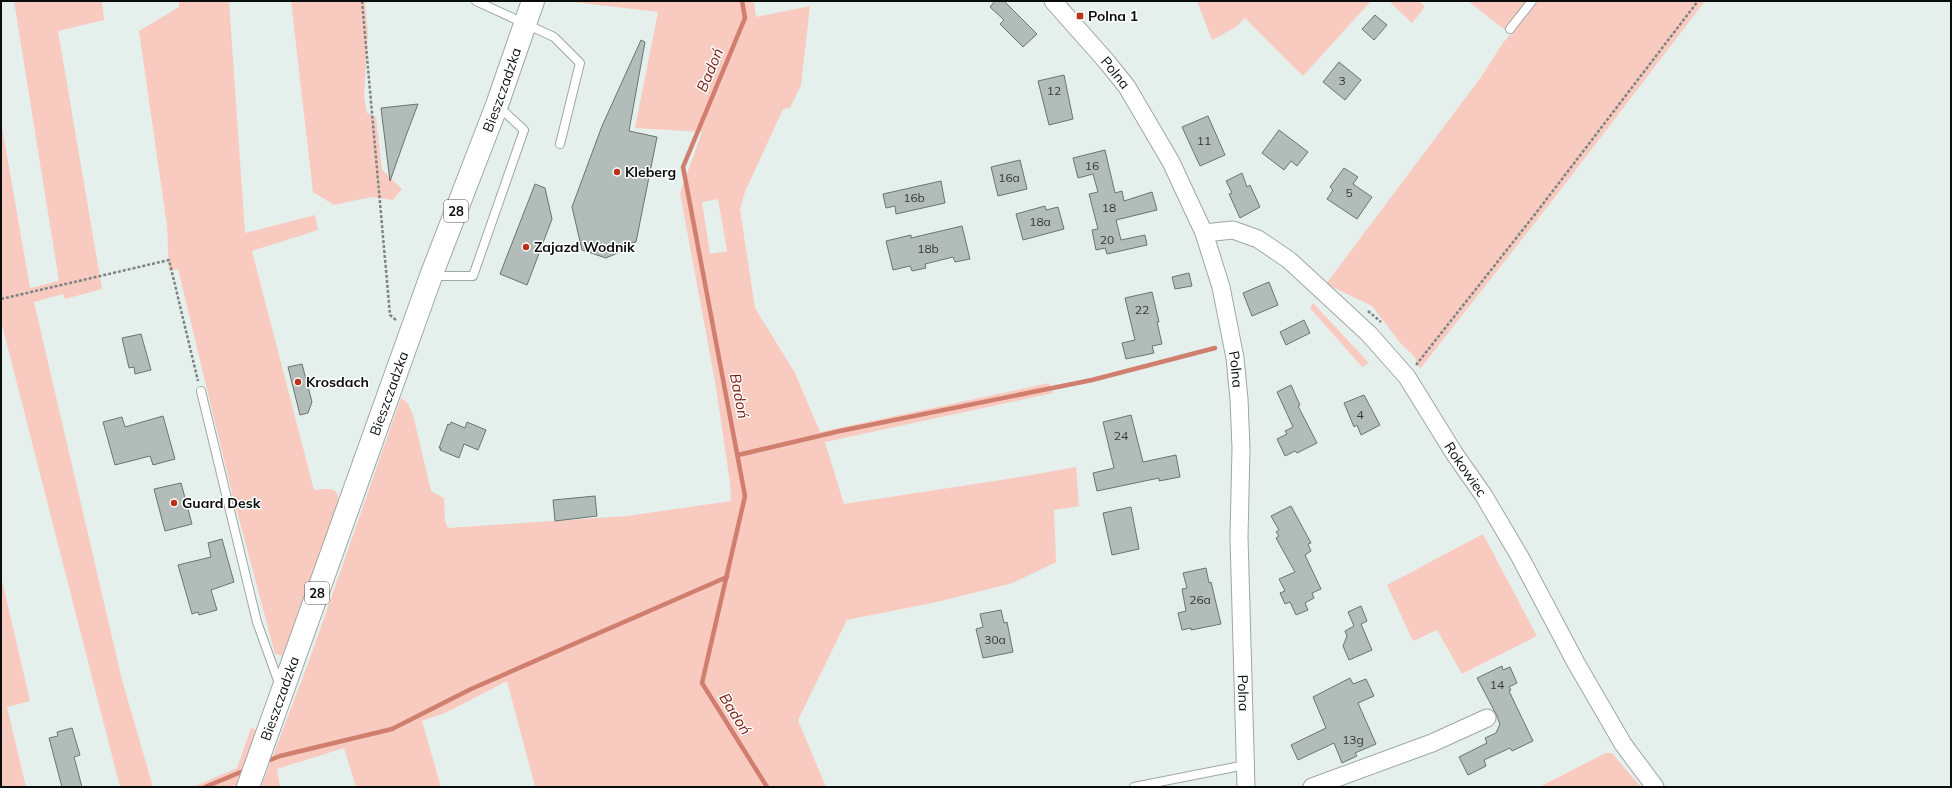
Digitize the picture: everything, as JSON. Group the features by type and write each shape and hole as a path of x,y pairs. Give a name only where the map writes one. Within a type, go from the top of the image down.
{"main road":[{"name":"Bieszczadzka","path":"248,787 410,333 496,105 533,1"}],"street":[{"name":"Polna","path":"1053,1 1127,87 1171,162 1204,233 1221,287 1235,358 1240,399 1241,448 1238,537 1246,787"},
{"name":"Rokowiec","path":"1204,233 1233,230 1258,239 1289,260 1369,334 1407,377 1520,557 1580,670 1623,744 1655,787"},
{"path":"1312,787 1432,743 1487,718"}],"lane":[{"path":"476,1 554,37 580,63 560,144"},
{"path":"1510,29 1532,1"},
{"path":"431,276 473,276 524,130 496,105"},
{"path":"201,391 257,622 282,691"},
{"path":"1134,787 1245,766"}],"path":[{"path":"362,1 390,315 410,333"},
{"path":"1407,377 1698,1"},
{"path":"1,299 169,260 201,391"}],"shaded area":[{"path":"14,1 102,1 104,20 58,31 102,289 65,299 63,294 34,302 122,680 153,787 120,787 1,321 1,121 30,288 59,281"},
{"path":"179,1 229,1 245,233 315,215 318,230 252,251 314,490 329,489 336,491 339,499 339,506 285,656 275,654 232,493 178,269 169,271 167,226 139,31 179,7"},
{"path":"291,1 365,1 368,33 364,96 367,113 376,117 382,170 402,189 393,200 371,197 334,205 313,192"},
{"path":"565,1 754,1 756,17 810,6 801,85 790,108 783,109 745,192 740,209 755,308 795,373 820,432 1049,383 1053,393 825,442 844,504 1076,467 1079,506 1054,510 1056,562 1013,583 937,602 847,620 798,720 826,787 535,787 507,681 445,713 422,721 441,787 356,787 344,748 277,769 280,787 261,787 309,661 401,398 408,403 413,415 431,491 444,498 445,521 448,528 627,516 731,501 730,483 716,387 680,193 702,132 635,128 658,12","holes":["718,199 727,251 710,254 702,202"]},
{"path":"1197,1 1371,1 1303,76 1245,18 1236,27 1212,40"},
{"path":"1389,1 1419,1 1425,7 1412,23"},
{"path":"1468,1 1528,1 1505,30"},
{"path":"1538,1 1705,1 1552,201 1420,369 1414,356 1401,344 1372,306 1326,284 1481,77 1503,43"},
{"path":"1313,303 1369,363 1362,367 1310,308"},
{"path":"1483,534 1537,636 1462,674 1437,630 1413,641 1387,585"},
{"path":"1,576 30,701 7,707 26,787 1,787"},
{"path":"251,728 256,729 238,787 193,787 237,768"},
{"path":"1606,753 1612,753 1641,787 1539,787"}],"building":[{"path":"995,1 1004,1 1037,34 1023,47 1000,24 1004,20 990,7"},
{"path":"1375,15 1387,25 1374,40 1362,29"},
{"name":"Kleberg","path":"641,40 645,42 629,131 657,137 636,242 621,245 620,252 606,258 582,250 572,207 602,126"},
{"path":"1339,62 1361,80 1345,100 1323,82"},
{"path":"1064,75 1073,119 1049,125 1038,81"},
{"path":"418,104 407,133 390,181 381,108"},
{"path":"1208,116 1225,155 1200,166 1182,127"},
{"path":"1279,130 1308,152 1297,166 1291,161 1284,170 1262,153"},
{"path":"1105,150 1115,193 1122,191 1124,201 1152,192 1157,210 1116,220 1121,240 1145,235 1147,245 1107,254 1105,248 1096,250 1092,230 1098,229 1089,194 1098,192 1093,174 1078,178 1073,158"},
{"path":"1020,160 1027,189 998,196 991,167"},
{"path":"1344,168 1358,177 1353,184 1372,197 1357,219 1327,199 1333,190 1330,187"},
{"path":"1242,173 1247,187 1250,185 1260,207 1240,218 1229,194 1232,193 1226,181"},
{"path":"941,181 945,203 896,214 895,206 886,208 883,194"},
{"name":"Zajazd Wodnik","path":"535,184 545,188 552,219 527,285 500,274"},
{"path":"1045,206 1046,210 1058,207 1064,229 1023,240 1016,214"},
{"path":"962,226 970,259 955,262 953,257 925,264 926,268 912,271 910,266 893,270 886,241 911,235 911,238"},
{"path":"1189,273 1192,286 1175,289 1172,277"},
{"path":"1269,282 1278,305 1252,316 1243,293"},
{"path":"1152,292 1159,322 1157,322 1162,344 1152,346 1154,353 1126,359 1122,343 1135,340 1125,298"},
{"path":"1304,320 1310,333 1286,345 1280,332"},
{"path":"141,334 151,370 135,374 134,367 129,368 122,338"},
{"path":"302,364 312,402 308,413 300,415 288,367"},
{"path":"1291,385 1300,405 1298,406 1317,443 1297,453 1295,451 1285,456 1277,439 1287,434 1285,431 1293,427 1277,392"},
{"path":"1364,395 1380,425 1361,435 1357,425 1354,427 1344,403"},
{"path":"1131,415 1143,462 1176,455 1180,477 1159,481 1159,478 1097,491 1093,473 1114,468 1103,422"},
{"path":"163,416 175,459 153,465 150,456 115,465 103,422 122,417 125,427"},
{"path":"451,422 465,428 467,422 486,430 478,450 464,444 459,458 440,450 441,448 439,448 448,424 450,425"},
{"path":"181,483 192,524 165,531 154,489"},
{"path":"595,496 597,516 555,521 553,500"},
{"path":"1291,506 1311,543 1308,544 1311,551 1305,555 1321,589 1312,593 1314,598 1305,603 1308,610 1296,615 1290,602 1285,604 1280,593 1285,591 1279,579 1295,572 1276,538 1279,536 1276,532 1279,530 1271,516"},
{"path":"1131,507 1139,549 1112,555 1103,513"},
{"path":"222,539 234,582 211,590 217,610 199,615 198,612 192,614 178,565 211,557 208,543"},
{"path":"1206,568 1209,583 1211,582 1221,624 1191,630 1191,628 1182,630 1178,613 1186,611 1182,589 1187,588 1183,573"},
{"path":"1361,606 1367,621 1361,624 1372,650 1349,660 1343,646 1347,636 1345,631 1354,626 1348,612"},
{"path":"1001,610 1004,623 1007,622 1013,652 983,658 976,629 983,627 980,614"},
{"path":"1502,666 1503,670 1510,667 1517,683 1509,687 1511,690 1509,691 1533,741 1512,751 1510,748 1484,760 1486,766 1468,775 1459,757 1487,743 1485,738 1496,733 1500,724 1477,678"},
{"path":"1350,678 1353,684 1366,679 1374,696 1358,703 1376,744 1355,753 1357,756 1342,763 1334,743 1298,760 1291,745 1326,728 1313,697"},
{"path":"72,728 80,755 74,757 82,787 62,787 49,738 58,736 57,732"}],"waterway":[{"name":"Badoń","path":"742,1 745,18 683,167 745,496 702,683 767,787"},
{"path":"738,455 840,431 1092,380 1215,348"},
{"path":"270,760 280,756 392,729 471,689 727,577"},
{"path":"205,787 241,772"}],"place":[{"name":"Polna 1","path":"1080,16"},
{"name":"Kleberg","path":"617,172"},
{"name":"Zajazd Wodnik","path":"526,247"},
{"name":"Krosdach","path":"298,382"},
{"name":"Guard Desk","path":"174,503"}]}
